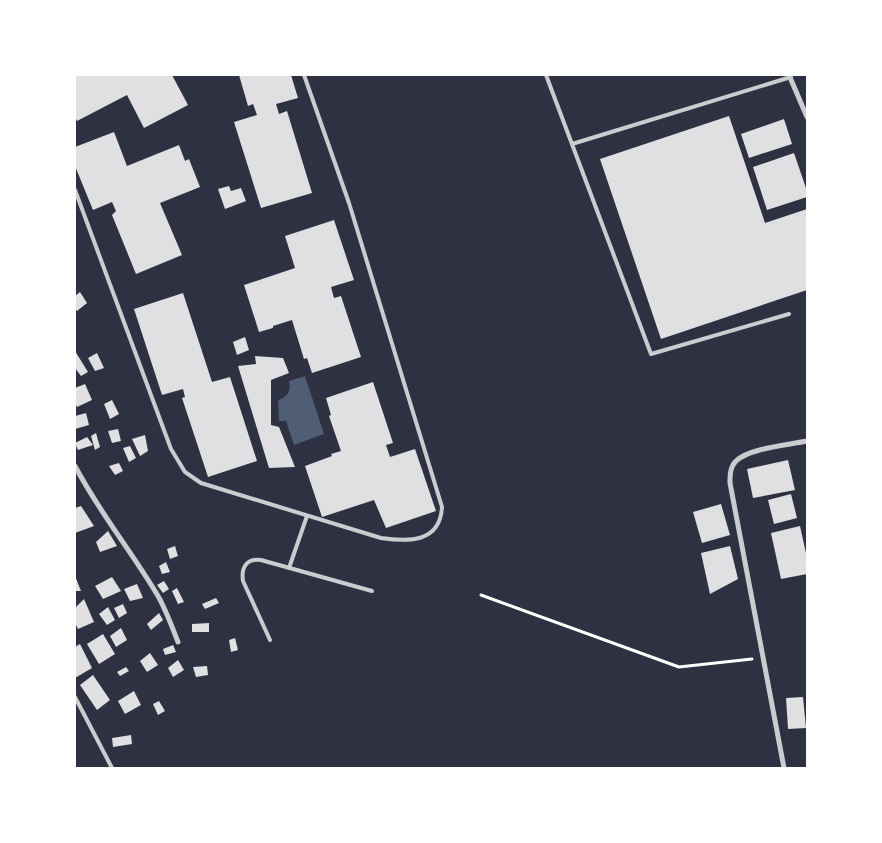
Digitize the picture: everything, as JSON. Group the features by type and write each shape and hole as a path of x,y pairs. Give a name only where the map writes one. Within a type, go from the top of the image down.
{"street":[{"path":"790,76 807,118"},
{"path":"784,768 730,483 730,470 735,462 752,452 807,441"},
{"path":"75,466 159,598 178,642"}],"lane":[{"path":"75,190 171,449 185,472 201,483 381,538 414,540 426,536 435,528 441,518 442,507 349,203 304,75"},
{"path":"546,75 651,354 789,314"},
{"path":"572,144 790,76"},
{"path":"289,568 307,516"},
{"path":"270,640 243,581 242,572 244,566 249,561 255,559 372,591"},
{"path":"75,697 112,768"}],"path":[{"path":"481,595 679,667 763,658"}],"water":[{"path":"305,376 324,434 294,445 286,421 279,421 278,400 288,393 290,388 289,381"}],"building":[{"path":"75,75 172,75 188,105 144,128 127,95 77,121 75,117"},
{"path":"239,75 291,75 298,98 276,104 279,114 287,111 312,193 261,208 234,122 257,115 253,104 248,106"},
{"path":"729,116 765,223 807,209 807,290 661,339 600,159"},
{"path":"784,119 792,144 749,158 741,134"},
{"path":"114,132 127,166 179,145 185,161 189,159 200,187 160,203 182,255 136,274 112,215 116,211 112,202 93,210 75,166 75,147"},
{"path":"794,153 807,191 807,197 767,210 753,167"},
{"path":"229,186 231,191 241,188 246,201 225,209 218,189"},
{"path":"334,220 354,280 331,287 334,298 341,296 361,357 312,373 307,358 304,359 292,320 259,332 244,285 295,268 285,236"},
{"path":"80,292 87,303 77,311 75,309 75,296"},
{"path":"183,293 212,382 230,377 257,461 208,477 182,398 185,397 183,389 162,395 134,309"},
{"path":"245,337 249,350 237,355 233,342"},
{"path":"75,351 88,372 81,376 75,368"},
{"path":"97,353 104,368 95,371 88,358"},
{"path":"255,356 283,358 289,373 271,380 271,425 279,427 295,467 269,468 238,366 256,364"},
{"path":"373,382 393,443 386,445 390,457 415,449 436,511 386,528 374,500 322,517 305,466 341,451 329,416 331,415 326,398"},
{"path":"85,384 92,400 77,407 75,403 75,388"},
{"path":"112,400 119,414 110,419 104,404"},
{"path":"86,413 89,425 75,429 75,416"},
{"path":"118,429 121,441 112,443 108,431"},
{"path":"96,433 100,447 95,450 91,436"},
{"path":"145,435 148,451 140,456 132,439"},
{"path":"87,437 93,445 78,450 75,443"},
{"path":"130,446 136,458 129,462 123,448"},
{"path":"788,460 795,490 753,498 747,469"},
{"path":"119,463 123,471 115,475 109,466"},
{"path":"791,494 797,518 774,524 768,500"},
{"path":"721,504 730,535 702,543 693,512"},
{"path":"81,506 94,526 75,533 75,508"},
{"path":"800,526 807,558 807,574 781,579 771,533"},
{"path":"108,531 117,546 100,552 96,542"},
{"path":"175,546 178,556 170,559 167,549"},
{"path":"730,546 738,579 710,594 701,553"},
{"path":"166,562 170,572 162,574 159,566"},
{"path":"75,576 81,591 75,591"},
{"path":"112,577 121,591 103,599 95,586"},
{"path":"164,581 169,589 163,593 157,585"},
{"path":"137,584 143,598 130,601 124,589"},
{"path":"177,588 184,602 178,604 172,591"},
{"path":"216,598 219,603 205,609 202,604"},
{"path":"84,599 94,622 78,629 75,623 75,608"},
{"path":"123,604 127,613 119,618 114,608"},
{"path":"108,607 115,620 107,625 99,614"},
{"path":"159,613 163,620 151,630 147,624"},
{"path":"209,623 209,632 192,632 192,624"},
{"path":"121,628 127,640 116,647 110,636"},
{"path":"103,634 115,654 99,664 87,644"},
{"path":"235,638 238,650 231,652 229,640"},
{"path":"80,644 92,668 75,678 75,647"},
{"path":"173,645 176,652 165,655 163,649"},
{"path":"150,653 158,665 147,672 140,661"},
{"path":"178,660 184,670 173,677 168,668"},
{"path":"207,666 208,675 196,677 193,667"},
{"path":"126,667 129,671 120,676 117,672"},
{"path":"93,675 110,700 97,710 80,685"},
{"path":"134,691 141,705 125,714 118,701"},
{"path":"803,697 806,728 788,729 786,698"},
{"path":"159,701 165,711 158,715 153,704"},
{"path":"131,735 132,744 113,747 112,738"}]}
